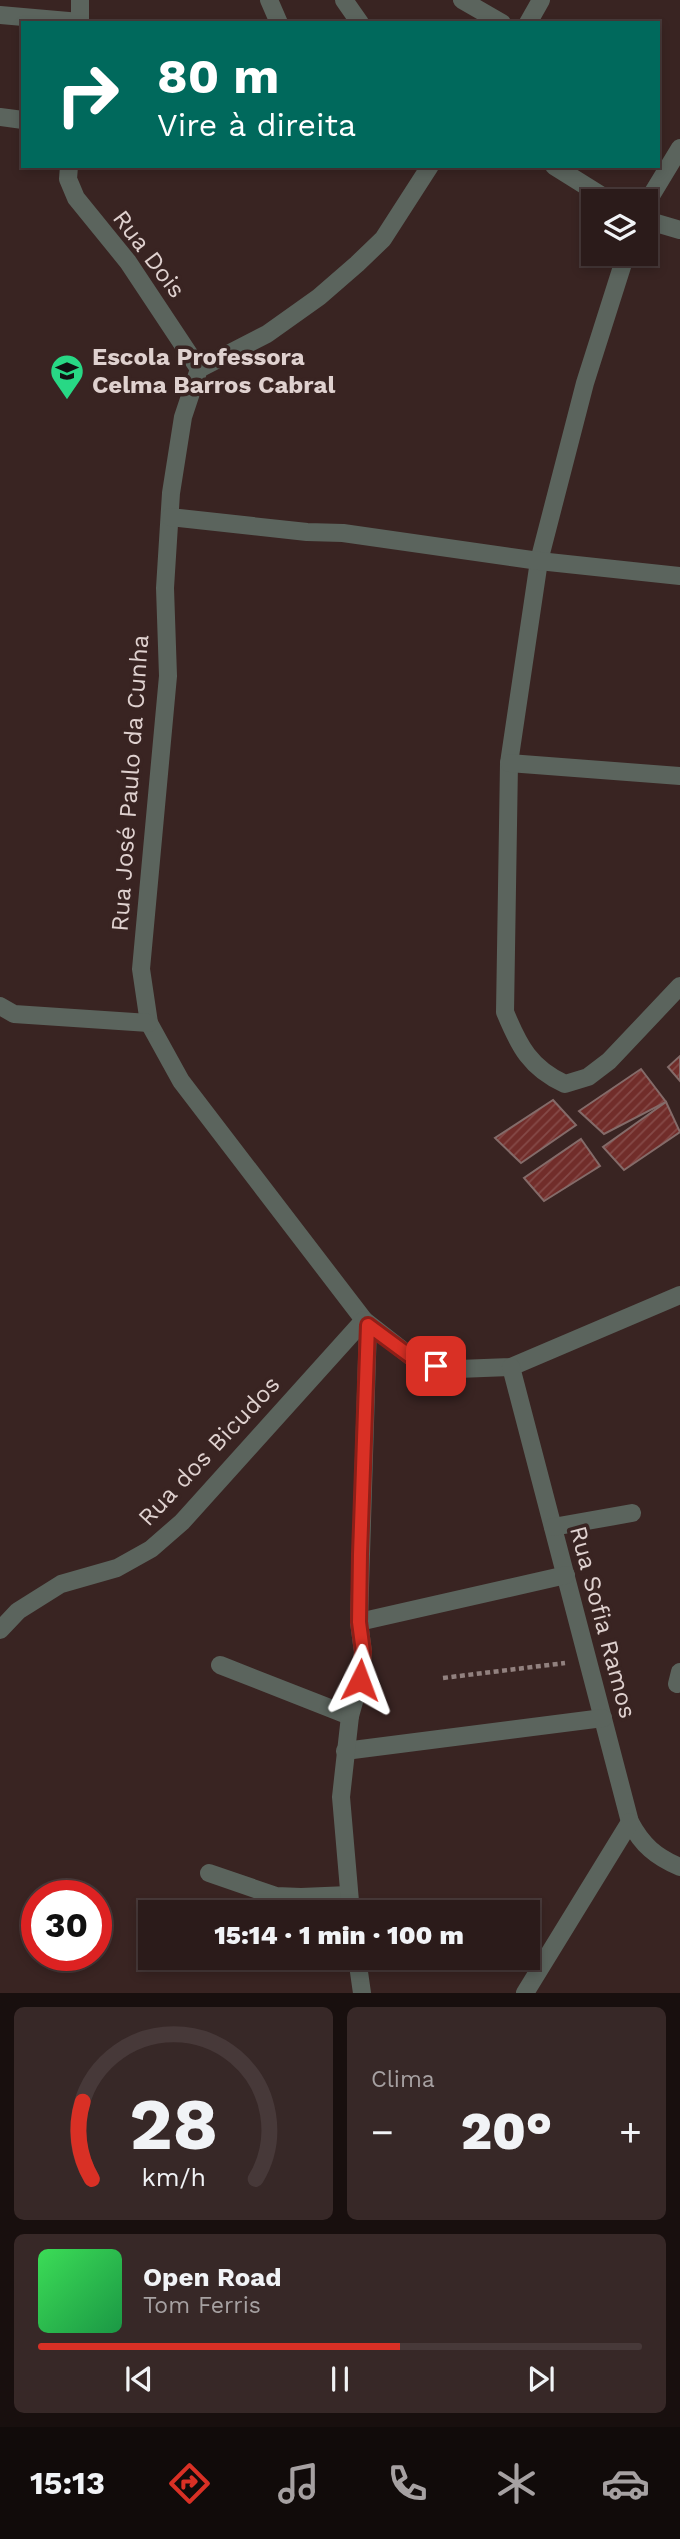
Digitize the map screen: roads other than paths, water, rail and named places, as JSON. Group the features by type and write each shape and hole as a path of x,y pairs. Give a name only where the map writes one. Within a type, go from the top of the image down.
{"street":[{"path":"80,0 80,21"},
{"path":"269,0 278,21"},
{"path":"344,0 359,21"},
{"path":"463,0 499,21"},
{"path":"529,21 541,0"},
{"path":"0,15 69,21"},
{"path":"0,117 21,120"},
{"path":"655,189 680,148"},
{"name":"Rua Dois","path":"69,168 68,178 75,198 128,261 199,369"},
{"path":"199,369 267,334 319,297 358,264 383,239 429,168"},
{"path":"557,168 591,189"},
{"path":"658,224 680,230"},
{"path":"622,266 585,383 539,561 509,763 505,1012 516,1040 534,1065 549,1077 565,1084 588,1077 609,1061 680,986"},
{"name":"Rua José Paulo da Cunha","path":"199,369 183,417 171,493 166,588 168,676 141,970 149,1023 181,1081 366,1322 414,1359 436,1366 458,1369 511,1367"},
{"path":"170,517 307,532 344,533 539,561 680,576"},
{"path":"509,763 680,776"},
{"path":"0,1006 14,1014 149,1023"},
{"path":"511,1367 680,1295"},
{"path":"350,1900 341,1797 350,1716 360,1680 363,1652 359,1622 366,1322"},
{"name":"Rua dos Bicudos","path":"0,1630 18,1611 61,1584 117,1568 151,1549 182,1522 366,1322"},
{"name":"Rua Sofia Ramos","path":"511,1367 630,1822 648,1848 661,1859 680,1867"},
{"path":"554,1527 632,1513"},
{"path":"359,1622 566,1575"},
{"path":"220,1665 350,1716"},
{"path":"345,1751 603,1718"},
{"path":"525,1993 630,1822"},
{"path":"209,1873 276,1896 322,1900"},
{"path":"359,1970 362,1993"}],"place":[{"name":"Escola Professora Celma Barros Cabral","path":"67,401"}]}
